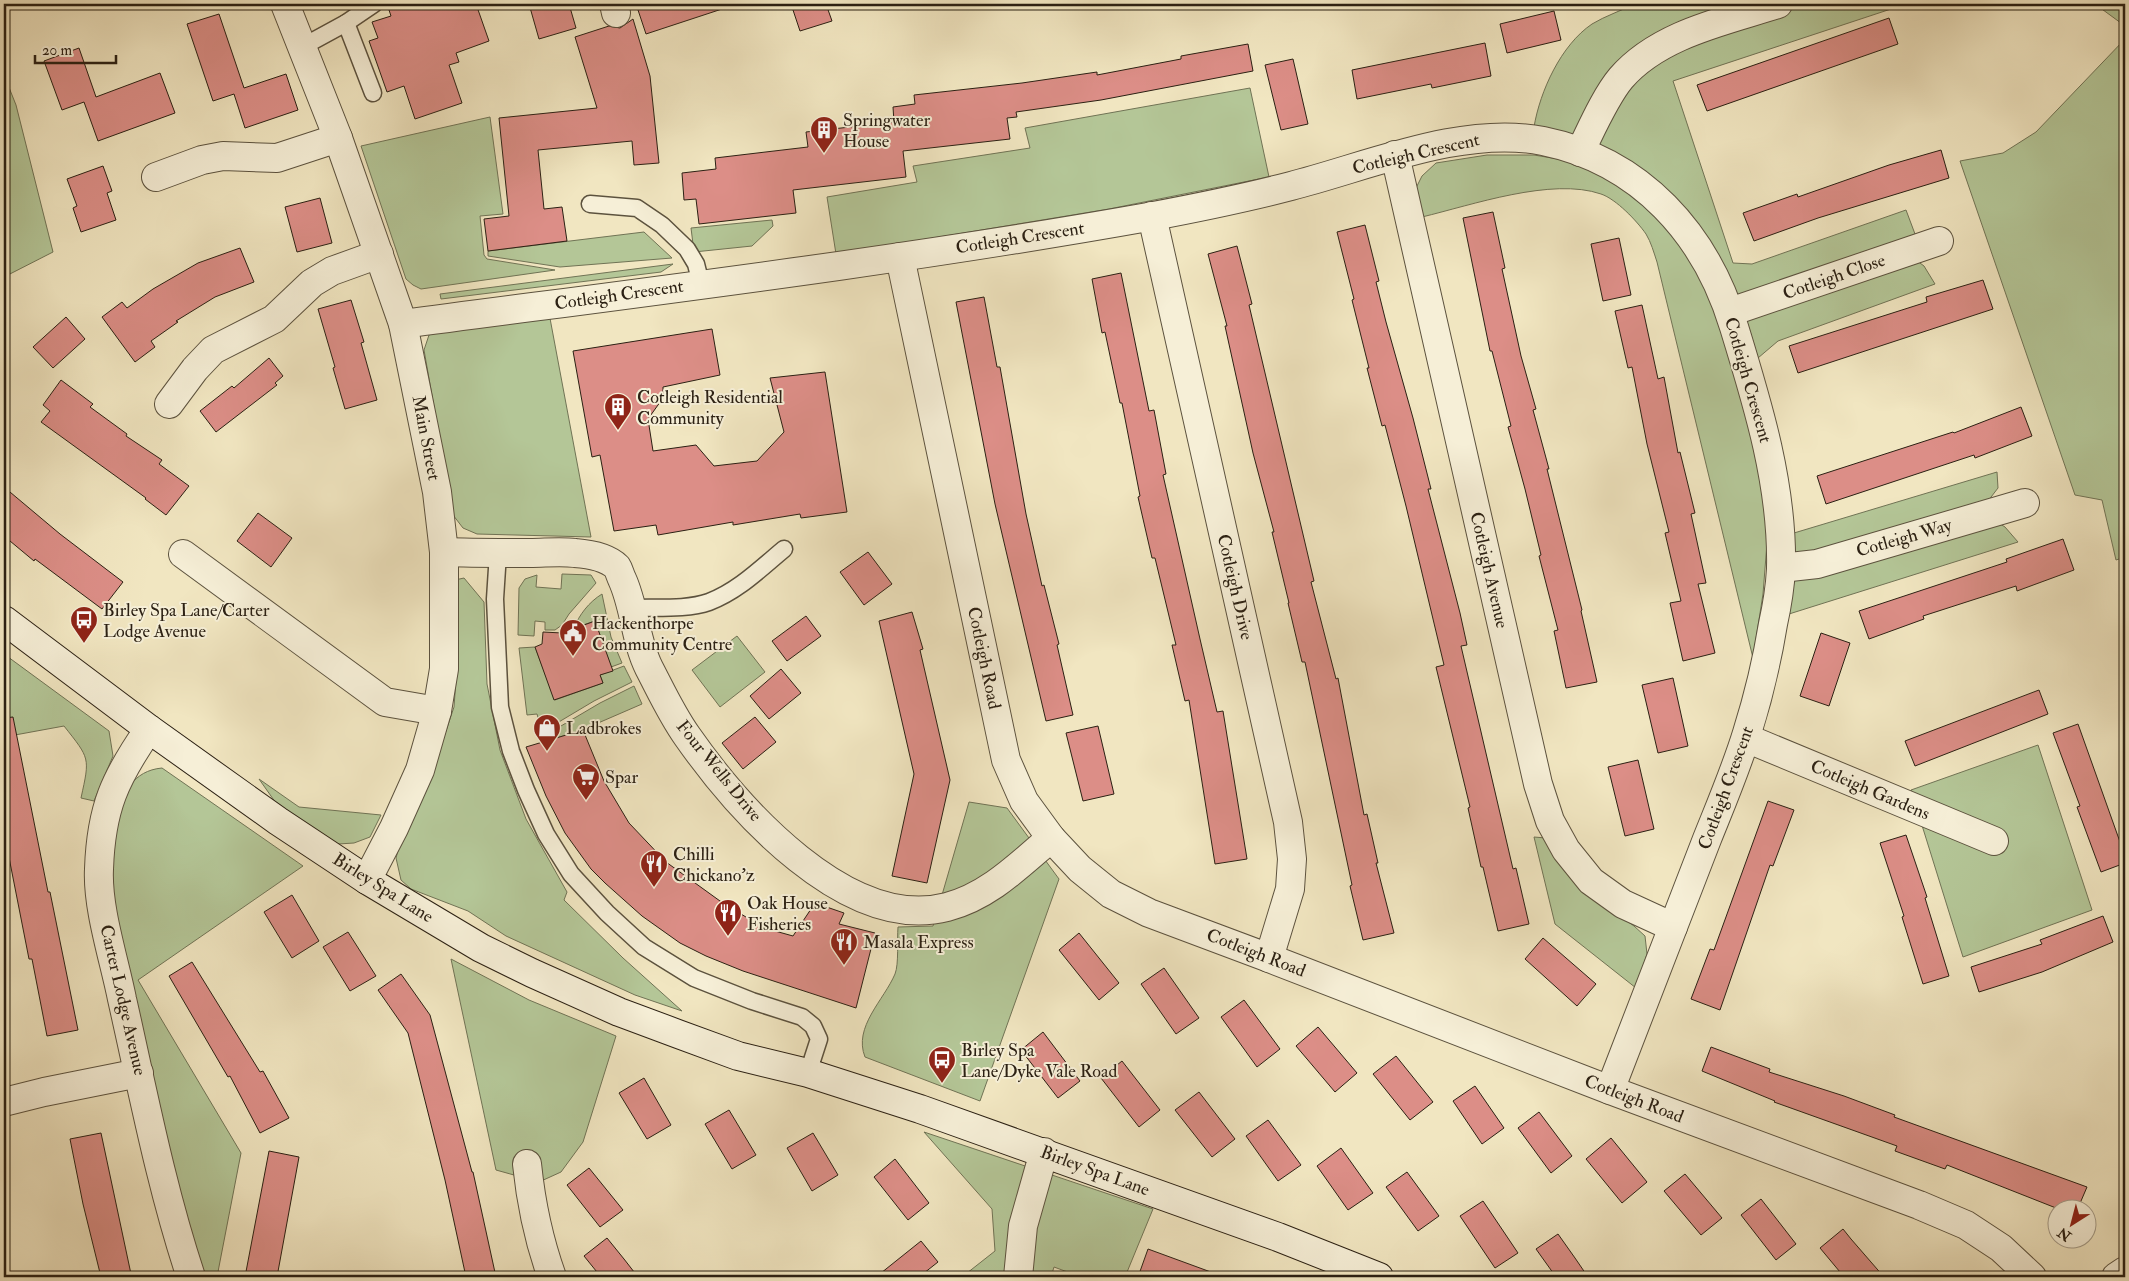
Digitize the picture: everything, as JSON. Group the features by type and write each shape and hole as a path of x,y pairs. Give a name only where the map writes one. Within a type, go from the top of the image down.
{"street":[{"name":"Main Street","path":"285,4 338,138 403,324 437,492 444,552 444,668 437,711 420,770 394,828 367,880"},
{"path":"1580,152 1620,79 1642,57 1694,32 1778,4"},
{"name":"Cotleigh Crescent","path":"403,324 900,257 1152,216 1289,187 1394,155 1494,137 1542,140 1580,152 1634,178 1666,206 1692,237 1712,271 1730,312 1772,465 1779,524 1781,568 1777,604 1765,669 1746,738 1610,1090"},
{"path":"156,177 202,160 223,156 277,158 338,138"},
{"name":"Cotleigh Avenue","path":"1394,155 1538,784 1550,821 1566,850 1591,880 1623,904 1673,927"},
{"name":"Cotleigh Drive","path":"1152,216 1288,822 1292,859 1290,890 1269,958"},
{"name":"Cotleigh Close","path":"1730,312 1939,241"},
{"path":"169,404 195,369 213,350 274,319 312,283 332,271 379,254"},
{"name":"Cotleigh Road","path":"900,257 1006,760 1024,801 1051,838 1080,869 1111,894 1149,913 1610,1090 1919,1205 1958,1222 2001,1248 2032,1277"},
{"name":"Cotleigh Way","path":"1781,568 1817,564 2025,503"},
{"name":"Four Wells Drive","path":"444,552 574,552 600,557 616,567 627,591 647,665 686,735 743,805 773,837 812,869 851,894 886,907 918,911 946,907 974,897 1000,882 1051,838"},
{"path":"183,554 385,702 437,711"},
{"name":"Birley Spa Lane","path":"4,620 149,730 245,799 367,880 481,948 601,1004 738,1056 808,1073 1044,1152 1278,1236 1379,1277"},
{"name":"Carter Lodge Avenue","path":"149,730 116,783 107,806 98,870 101,903 139,1073 176,1231 192,1277"},
{"name":"Cotleigh Gardens","path":"1746,738 1994,841"},
{"path":"4,1102 139,1073"},
{"path":"1018,1277 1023,1226 1044,1152"},
{"path":"527,1164 530,1195 544,1255 552,1277"},
{"path":"2116,1277 2125,1270"}],"lane":[{"path":"302,47 346,23 374,4"},
{"path":"346,23 373,94"},
{"path":"590,204 638,208 662,224 687,249 696,264 701,284"},
{"path":"632,608 676,607 707,603 734,590 784,549"},
{"path":"498,553 495,598 500,707 511,751 546,834 571,874 607,913 644,947 694,978 752,1001 802,1017 813,1026 819,1039 808,1073"}],"green space":[{"path":"1634,4 1896,4 1897,7 1673,81 1733,263 1752,264 1906,210 1915,234 1907,241 1912,257 1924,266 1935,284 1778,341 1758,358 1749,328 1728,278 1703,232 1666,190 1534,127 1547,84 1562,56 1571,44 1592,24"},
{"path":"2095,4 2125,4 2125,26"},
{"path":"2125,39 2125,557 2116,560 2102,500 2075,495 1960,161 2003,153 2036,132"},
{"path":"4,75 16,105 53,252 4,277"},
{"path":"1250,88 1269,177 1109,209 836,254 827,197 917,182 913,166 1030,148 1025,128"},
{"path":"490,117 503,214 480,216 484,255 487,259 555,270 421,289 406,279 361,146"},
{"path":"1487,155 1534,155 1582,163 1629,191 1676,237 1701,279 1727,342 1765,491 1767,543 1763,594 1753,658 1657,262 1648,237 1632,217 1619,205 1601,194 1581,190 1559,189 1512,195 1422,217 1415,190 1422,176 1436,163"},
{"path":"772,220 773,226 752,246 694,252 691,228"},
{"path":"644,232 672,258 560,267 488,256 488,251"},
{"path":"673,264 661,272 441,299 440,294"},
{"path":"549,313 591,537 477,534 463,528 453,515 424,350 429,335 445,327"},
{"path":"1997,472 1998,488 1988,501 1994,520 2005,527 2018,542 1789,614 1794,533"},
{"path":"562,574 591,575 596,583 562,625 555,630 545,630 545,622 535,621 534,636 518,635 519,588 525,579 537,575 536,587 561,589"},
{"path":"464,578 484,602 487,684 500,750 526,819 567,892 564,900 623,958 682,1011 635,995 506,936 468,911 411,889 401,880 396,858 403,831 436,761 454,707 458,652 455,580"},
{"path":"602,594 611,637 622,663 611,667 595,621 574,628 585,609"},
{"path":"737,636 765,672 720,707 692,670"},
{"path":"535,647 555,700 603,683 600,675 624,666 632,682 594,701 542,732 537,714 527,715 519,648"},
{"path":"4,654 109,731 113,756 94,801 81,798 86,774 86,759 79,745 64,726 4,737"},
{"path":"634,686 642,704 582,730 547,741 544,736 600,703"},
{"path":"2038,745 2092,910 1963,957 1911,790"},
{"path":"162,768 303,866 138,980 241,1153 217,1277 204,1277 189,1235 112,900 113,842 121,801 130,785 143,773"},
{"path":"259,779 299,807 381,815 370,837 354,843 338,844 318,835 278,806"},
{"path":"969,802 1007,808 1059,879 980,1101 865,1057 862,1046 866,1024 895,974 898,927 933,926"},
{"path":"1534,837 1546,838 1610,909 1645,936 1647,954 1636,988 1555,924"},
{"path":"451,959 529,1000 616,1036 583,1142 561,1172 539,1182 496,1170"},
{"path":"924,1132 1153,1209 1125,1277 1081,1277 1054,1267 1051,1277 962,1277 995,1251 992,1209"}],"building":[{"path":"387,4 476,4 489,41 456,53 459,62 449,65 462,103 415,119 404,86 387,92 369,41 378,38 372,22 391,16"},
{"path":"529,4 569,4 576,28 539,39"},
{"path":"636,4 725,4 725,8 646,34"},
{"path":"791,4 826,4 832,21 800,31"},
{"path":"1554,11 1561,40 1507,53 1500,24"},
{"path":"219,14 244,88 286,74 298,110 245,128 234,94 213,101 187,24"},
{"path":"1889,18 1898,44 1707,111 1697,85"},
{"path":"633,19 650,76 659,163 634,165 632,141 538,150 544,209 562,207 567,241 488,251 484,219 509,216 499,118 597,108 575,37 609,26 620,28"},
{"path":"1485,43 1491,76 1432,88 1431,84 1357,99 1352,70"},
{"name":"Springwater House","path":"1248,44 1253,71 1101,100 1016,112 1017,117 1007,118 1010,139 903,151 906,177 793,190 796,213 699,224 696,199 684,200 682,173 716,169 715,158 808,147 806,132 894,122 893,107 915,104 914,95 1022,83 1097,72 1097,75 1181,59 1181,56"},
{"path":"79,48 96,97 160,73 175,113 98,141 84,102 62,110 44,61"},
{"path":"1293,59 1308,124 1281,130 1265,65"},
{"path":"1941,150 1949,178 1818,218 1754,241 1743,213 1797,194 1798,197 1889,165"},
{"path":"103,166 112,191 107,193 116,220 81,232 73,208 77,206 67,179"},
{"path":"320,198 332,243 297,252 285,207"},
{"path":"1493,212 1505,268 1502,269 1521,356 1536,409 1533,410 1549,469 1547,469 1582,610 1597,682 1566,688 1554,631 1558,630 1539,556 1541,555 1525,489 1508,427 1511,426 1492,351 1490,351 1463,218"},
{"path":"1365,225 1379,281 1376,282 1386,322 1431,489 1428,489 1467,645 1461,646 1513,869 1516,868 1529,924 1498,931 1483,867 1481,867 1468,808 1470,807 1436,667 1444,665 1385,425 1382,426 1367,368 1369,368 1352,300 1354,299 1337,232"},
{"path":"1619,238 1631,295 1603,301 1591,244"},
{"path":"1237,246 1252,304 1249,305 1314,581 1311,582 1336,679 1338,678 1364,815 1367,814 1378,863 1376,863 1394,933 1363,940 1350,886 1352,885 1305,662 1302,662 1272,532 1274,532 1253,453 1225,326 1227,326 1208,254"},
{"path":"240,248 254,282 215,297 176,321 178,322 151,341 155,347 135,362 102,317 122,302 127,308 153,289 198,263"},
{"path":"1121,273 1149,411 1154,410 1166,474 1163,475 1217,712 1223,711 1247,859 1215,864 1189,700 1185,701 1172,645 1176,645 1155,558 1152,558 1138,497 1140,496 1122,403 1120,403 1105,332 1102,333 1092,279"},
{"path":"1983,280 1993,309 1798,373 1789,346 1927,302 1926,297"},
{"path":"984,297 997,367 1000,367 1026,514 1042,586 1044,585 1059,644 1057,645 1073,715 1046,721 995,504 956,302"},
{"path":"351,300 364,342 361,343 377,400 345,409 318,309"},
{"path":"1642,305 1658,379 1664,377 1678,453 1680,452 1695,513 1691,514 1706,583 1698,584 1715,653 1683,661 1670,603 1681,601 1665,533 1669,532 1647,444 1632,367 1628,368 1615,311"},
{"path":"66,317 85,339 53,368 33,347"},
{"name":"Cotleigh Residential Community","path":"712,329 720,375 663,387 663,398 648,419 653,451 696,445 714,466 757,461 784,432 770,378 825,372 847,512 801,518 800,514 733,525 733,522 658,535 656,525 614,531 600,455 592,457 573,351"},
{"path":"269,358 283,376 275,383 277,385 216,432 200,411 232,386 234,388"},
{"path":"61,380 93,404 90,407 127,434 126,436 162,460 159,464 189,486 166,515 146,498 41,422 50,411 43,405"},
{"path":"2021,407 2032,436 1975,458 1974,455 1826,504 1817,476 1954,433"},
{"path":"4,487 60,534 123,582 102,609 35,559 34,561 4,536"},
{"path":"258,513 292,538 271,567 237,541"},
{"path":"2063,539 2074,570 2017,591 2016,586 1923,616 1924,619 1869,639 1859,611 2007,562 2006,559"},
{"path":"868,552 892,584 864,605 840,572"},
{"path":"912,612 923,649 920,650 950,780 927,883 892,876 914,774 879,621"},
{"path":"806,616 821,636 787,661 772,641"},
{"name":"Hackenthorpe Community Centre","path":"595,621 613,671 600,675 603,683 554,700 535,647 542,644 543,632 562,633"},
{"path":"1821,633 1850,643 1829,706 1800,696"},
{"path":"781,669 801,693 769,719 750,696"},
{"path":"1673,678 1688,746 1658,753 1642,685"},
{"path":"2039,690 2048,714 1915,766 1905,741"},
{"path":"13,717 78,1030 47,1036 32,959 29,959 4,832 4,718"},
{"path":"755,717 776,742 743,769 722,743"},
{"path":"2078,724 2125,856 2125,863 2101,872 2077,807 2080,806 2053,733"},
{"path":"1098,726 1114,794 1083,801 1066,733"},
{"path":"583,730 604,781 629,823 666,862 720,901 754,922 793,936 815,903 844,913 839,924 875,933 856,1008 743,971 680,943 642,916 591,869 565,833 546,796 526,747"},
{"path":"1638,760 1654,829 1625,836 1608,767"},
{"path":"1768,801 1794,810 1773,866 1770,865 1720,1010 1691,999 1710,949 1714,950"},
{"path":"1906,835 1927,897 1925,898 1949,976 1923,984 1902,917 1904,916 1880,843"},
{"path":"292,895 319,941 292,958 264,912"},
{"path":"2103,916 2113,942 2042,972 1979,992 1971,967 2042,944 2040,940"},
{"path":"348,932 376,976 350,991 323,947"},
{"path":"1079,933 1119,983 1099,1000 1059,950"},
{"path":"1543,938 1596,984 1577,1006 1525,959"},
{"path":"192,962 260,1072 263,1071 289,1118 260,1133 230,1076 228,1077 169,976"},
{"path":"1164,968 1199,1018 1176,1034 1141,984"},
{"path":"401,974 430,1015 473,1172 496,1277 466,1277 445,1180 408,1033 378,990"},
{"path":"1244,1000 1280,1049 1257,1067 1221,1017"},
{"path":"1318,1027 1357,1073 1335,1092 1296,1046"},
{"path":"1043,1032 1080,1081 1058,1098 1021,1050"},
{"path":"1711,1047 1770,1069 1769,1072 1844,1096 1895,1115 1894,1117 2087,1187 2082,1198 2046,1198 2046,1204 1947,1165 1945,1169 1895,1151 1897,1146 1774,1102 1702,1071"},
{"path":"1396,1056 1433,1102 1410,1120 1373,1074"},
{"path":"1122,1061 1160,1110 1139,1127 1101,1078"},
{"path":"644,1078 671,1125 647,1139 619,1093"},
{"path":"1475,1086 1504,1128 1482,1144 1453,1101"},
{"path":"1199,1092 1235,1139 1212,1157 1175,1110"},
{"path":"729,1110 756,1155 732,1169 705,1124"},
{"path":"1539,1112 1572,1156 1551,1173 1518,1128"},
{"path":"1268,1120 1301,1165 1278,1181 1246,1136"},
{"path":"101,1133 131,1274 118,1277 101,1277 83,1204 70,1139"},
{"path":"813,1133 838,1175 812,1191 787,1148"},
{"path":"1611,1138 1647,1182 1622,1203 1586,1159"},
{"path":"1341,1148 1373,1193 1348,1210 1317,1166"},
{"path":"269,1151 299,1157 277,1277 245,1277"},
{"path":"895,1159 929,1203 908,1220 874,1177"},
{"path":"589,1168 623,1210 600,1227 567,1185"},
{"path":"1407,1172 1439,1216 1418,1231 1386,1187"},
{"path":"1685,1174 1722,1218 1701,1235 1664,1191"},
{"path":"1761,1199 1796,1244 1776,1260 1741,1215"},
{"path":"1483,1201 1518,1253 1495,1268 1460,1216"},
{"path":"1843,1229 1884,1277 1845,1277 1840,1272 1820,1248"},
{"path":"1558,1234 1588,1277 1556,1277 1536,1249"},
{"path":"607,1238 638,1277 601,1277 584,1256"},
{"path":"921,1241 938,1262 919,1277 876,1277"},
{"path":"1148,1249 1219,1275 1218,1277 1138,1277"}],"place":[{"name":"Springwater House","path":"824,154"},
{"name":"Cotleigh Residential Community","path":"618,431"},
{"name":"Birley Spa Lane/Carter Lodge Avenue","path":"84,644"},
{"name":"Hackenthorpe Community Centre","path":"573,657"},
{"name":"Ladbrokes","path":"547,752"},
{"name":"Spar","path":"586,801"},
{"name":"Chilli Chickano'z","path":"654,888"},
{"name":"Oak House Fisheries","path":"728,937"},
{"name":"Masala Express","path":"844,966"},
{"name":"Birley Spa Lane/Dyke Vale Road","path":"942,1084"}]}
